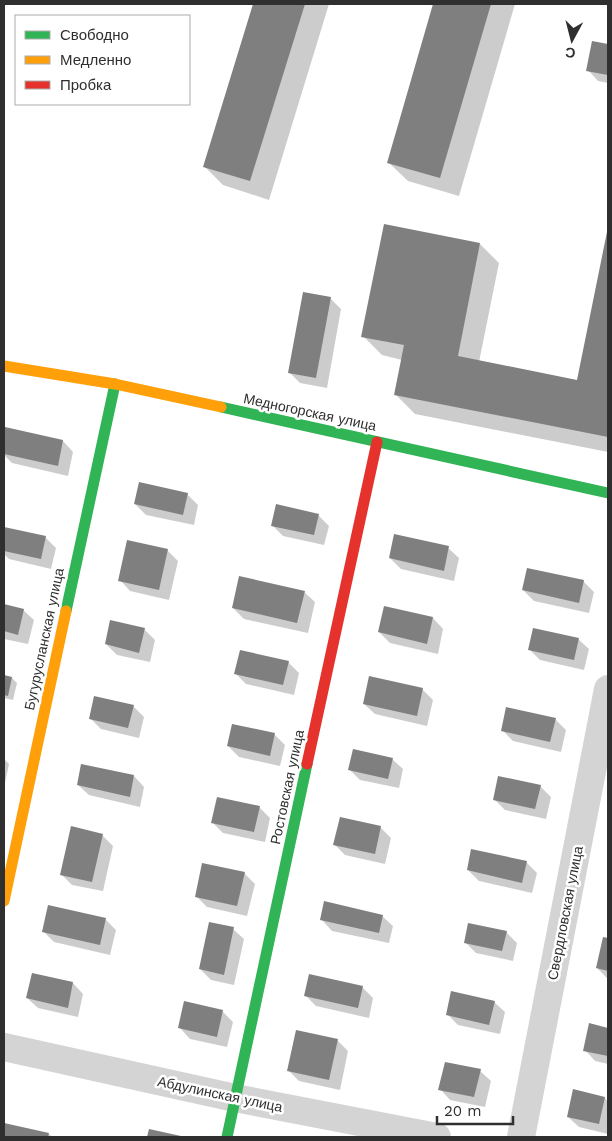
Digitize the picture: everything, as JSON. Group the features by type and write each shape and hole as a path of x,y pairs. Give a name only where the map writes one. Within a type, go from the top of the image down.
{"street":[{"name":"Медногорская улица","path":"4,366 114,384 608,493"},
{"name":"Бугурусланская улица","path":"4,901 114,384"},
{"name":"Ростовская улица","path":"227,1137 377,442"},
{"name":"Свердловская улица","path":"521,1137 608,689"},
{"name":"Абдулинская улица","path":"4,1047 235,1098 437,1137"}],"building":[{"path":"253,4 305,4 250,181 203,167"},
{"path":"433,4 491,4 440,178 387,163"},
{"path":"592,41 608,44 608,75 586,71"},
{"path":"384,224 480,243 458,356 577,380 608,227 608,437 394,395 404,345 361,337"},
{"path":"303,292 331,297 316,378 288,373"},
{"path":"5,427 63,440 58,466 4,454"},
{"path":"139,482 188,493 183,515 134,504"},
{"path":"276,504 319,514 314,535 271,526"},
{"path":"4,527 46,536 41,559 4,551"},
{"path":"394,534 449,546 444,571 389,558"},
{"path":"127,540 168,549 159,590 118,581"},
{"path":"527,568 584,580 579,603 522,590"},
{"path":"239,576 305,591 297,623 232,608"},
{"path":"4,604 24,609 18,635 4,631"},
{"path":"384,606 433,617 427,644 378,632"},
{"path":"110,620 145,628 139,653 105,644"},
{"path":"533,628 579,638 574,660 528,650"},
{"path":"240,650 289,661 283,685 234,674"},
{"path":"4,675 12,677 8,696 4,695"},
{"path":"369,676 423,688 417,716 363,704"},
{"path":"94,696 134,705 128,728 89,719"},
{"path":"506,707 556,718 550,742 501,731"},
{"path":"232,724 275,733 270,756 227,746"},
{"path":"353,749 393,758 388,779 348,770"},
{"path":"81,764 134,775 130,797 77,785"},
{"path":"498,776 541,785 535,809 493,800"},
{"path":"217,797 260,806 254,832 211,823"},
{"path":"340,817 381,826 375,854 333,845"},
{"path":"71,826 103,834 92,882 60,875"},
{"path":"471,849 527,861 522,883 467,870"},
{"path":"202,863 245,872 237,906 195,897"},
{"path":"324,901 383,915 379,933 320,920"},
{"path":"48,905 106,918 100,945 42,932"},
{"path":"209,922 234,927 224,975 199,969"},
{"path":"468,923 507,931 502,951 464,943"},
{"path":"603,937 608,938 608,971 596,968"},
{"path":"32,973 73,982 68,1008 26,998"},
{"path":"309,974 363,986 358,1008 304,996"},
{"path":"451,991 495,1001 489,1025 446,1015"},
{"path":"184,1001 223,1010 217,1037 178,1028"},
{"path":"589,1023 608,1028 608,1056 583,1051"},
{"path":"296,1030 338,1039 329,1080 287,1071"},
{"path":"445,1062 481,1069 474,1097 438,1090"},
{"path":"573,1089 605,1097 599,1124 567,1117"},
{"path":"4,1123 49,1133 48,1137 4,1137"},
{"path":"149,1129 181,1136 181,1137 147,1137"}],"traffic: fast":[{"path":"66,611 115,384"},
{"path":"221,407 608,493"},
{"path":"227,1137 307,764"}],"traffic: slow":[{"path":"4,366 115,384 221,407"},
{"path":"4,901 66,611"}],"traffic: jam":[{"path":"307,764 377,442"}]}
